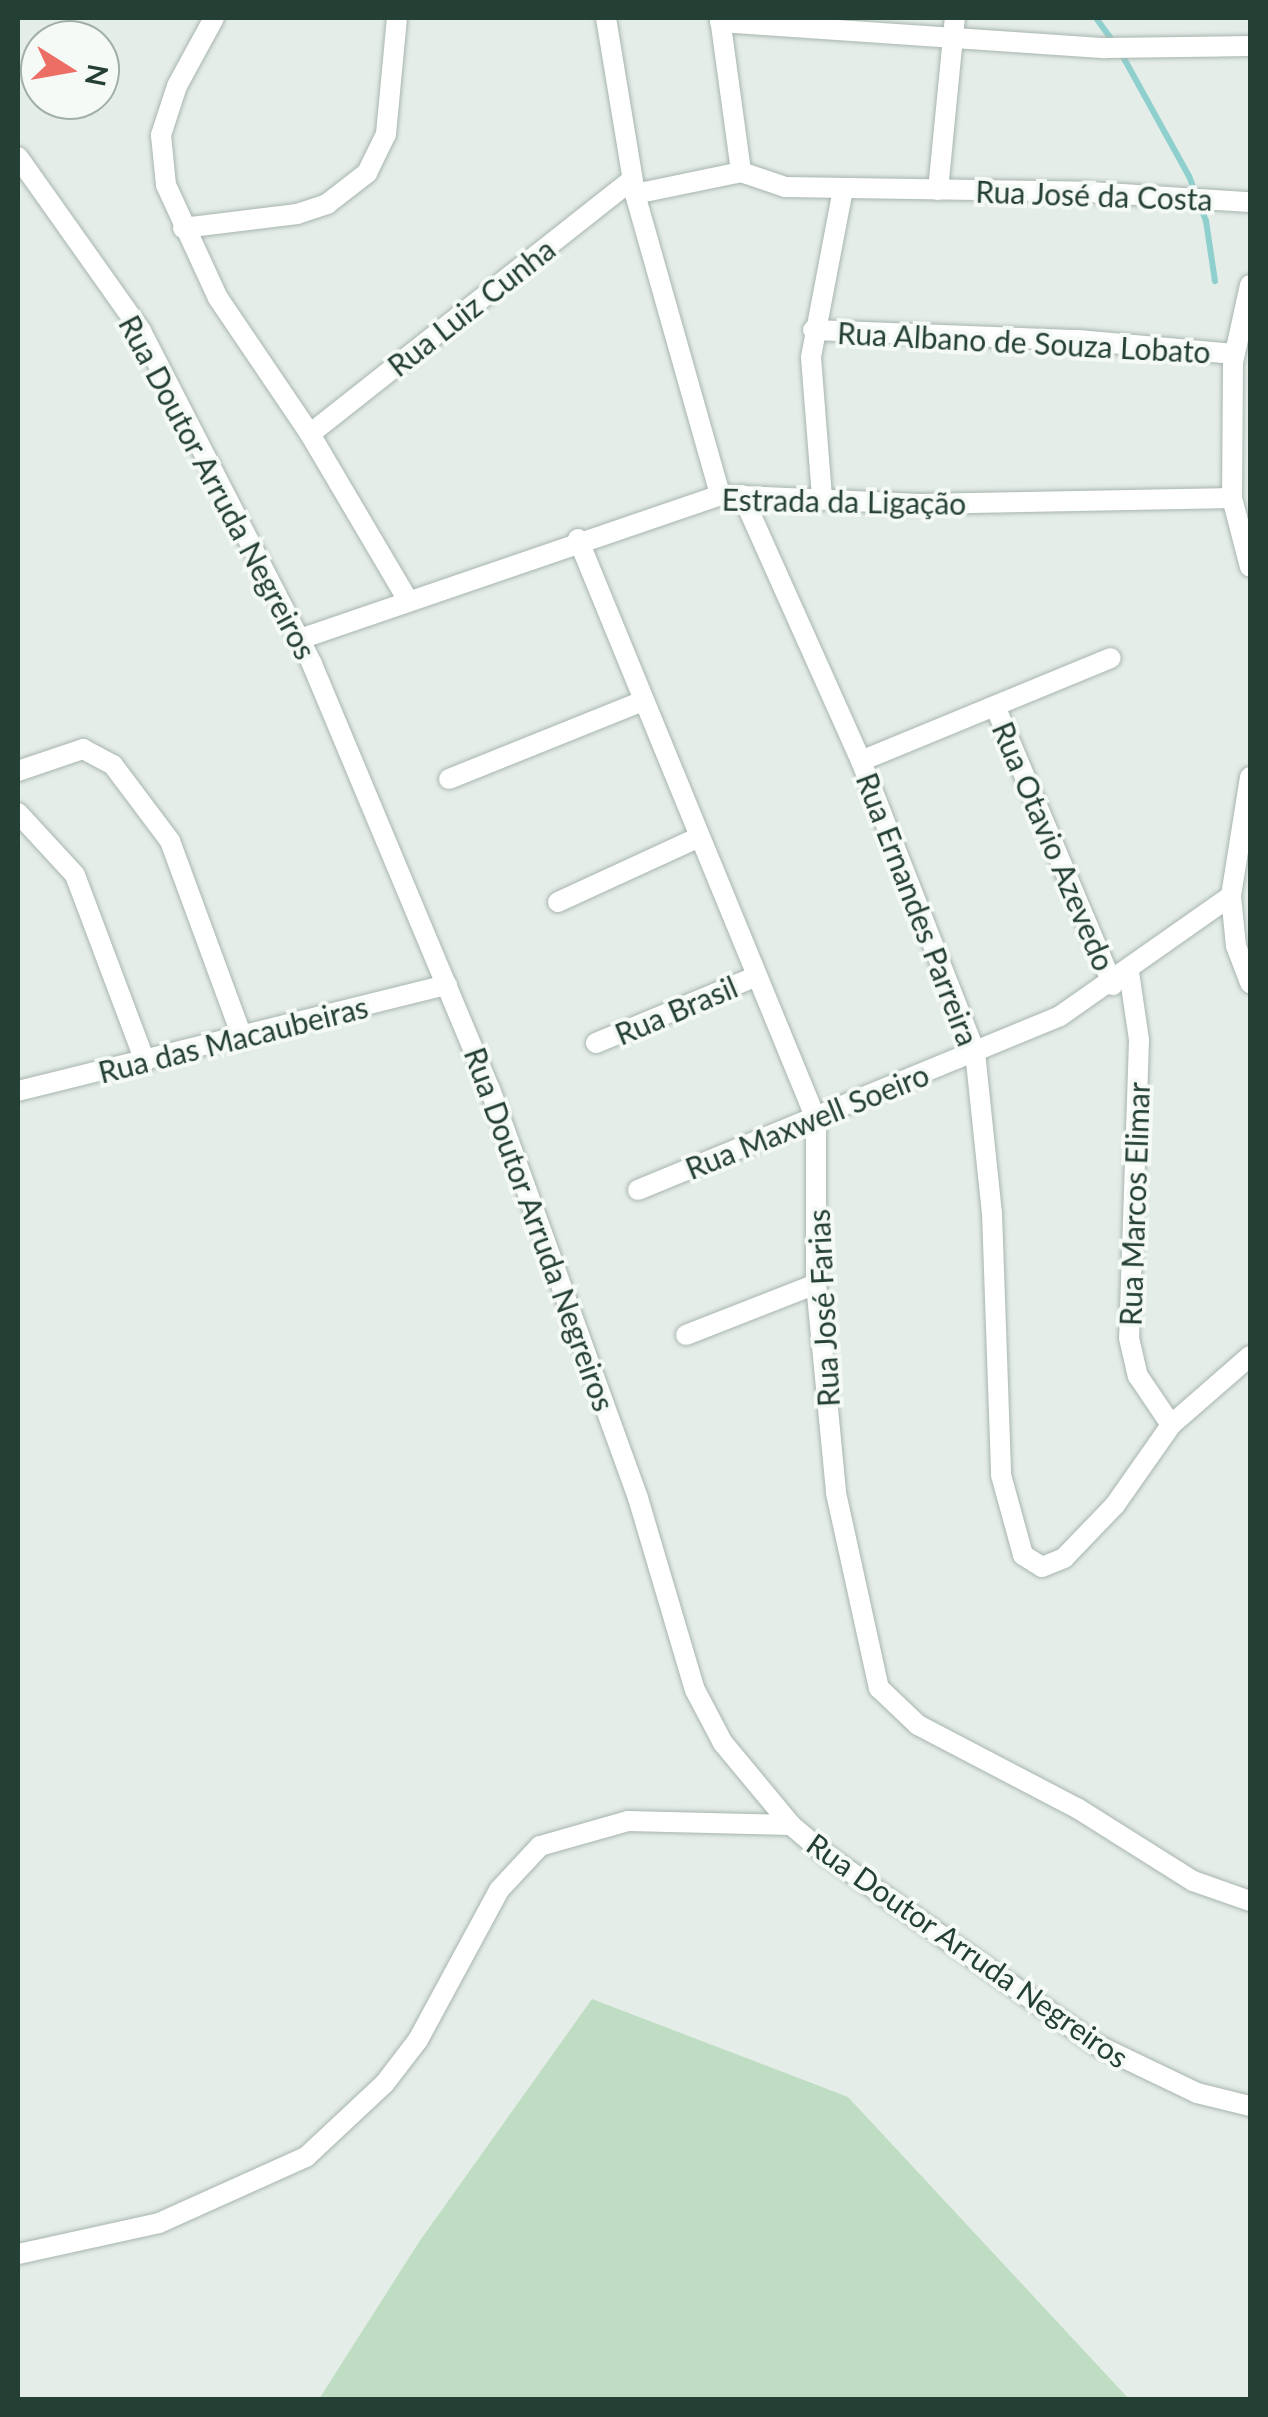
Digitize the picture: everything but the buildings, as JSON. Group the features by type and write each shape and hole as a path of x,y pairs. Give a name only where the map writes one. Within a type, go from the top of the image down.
{"street":[{"path":"214,18 177,86 160,135 166,185 218,298 310,434 407,599"},
{"path":"183,228 297,214 326,204 366,174 386,134 397,18"},
{"path":"606,18 633,187 720,495"},
{"path":"741,172 720,20 955,28 1104,48 1250,46"},
{"path":"938,190 955,28"},
{"name":"Rua Doutor Arruda Negreiros","path":"18,157 140,332 300,639 448,986 613,1428 706,1717 791,1825 1135,2068 1250,2106"},
{"name":"Rua Luiz Cunha","path":"310,434 633,187 741,172 770,185 938,190"},
{"path":"822,497 813,330 843,189"},
{"name":"Rua José da Costa","path":"938,190 1166,195 1250,202"},
{"path":"1250,286 1239,359 1240,511 1250,566"},
{"name":"Rua Albano de Souza Lobato","path":"813,330 1078,340 1239,359"},
{"name":"Estrada da Ligação","path":"300,639 578,539 720,495 1240,511"},
{"name":"Rua Ernandes Parreira","path":"742,495 861,761 975,1052 992,1213 1001,1475 1018,1548 1030,1562 1048,1567 1107,1516 1170,1424"},
{"name":"Rua José Farias","path":"578,539 696,838 816,1118 816,1284 836,1492 879,1688 918,1725 1060,1799 1194,1881 1250,1901"},
{"path":"861,761 1111,658"},
{"path":"448,780 643,702"},
{"name":"Rua Otavio Azevedo","path":"994,706 1121,978"},
{"path":"18,771 83,749 99,754 170,841 243,1039"},
{"path":"1247,971 1231,896 1250,777"},
{"path":"18,813 75,876 145,1062"},
{"path":"558,902 696,838"},
{"name":"Rua Maxwell Soeiro","path":"638,1190 975,1052 1121,978 1231,896"},
{"name":"Rua Brasil","path":"596,1044 757,976"},
{"name":"Rua Marcos Elimar","path":"1121,978 1139,1040 1129,1338 1138,1376 1170,1424"},
{"name":"Rua das Macaubeiras","path":"18,1091 448,986"},
{"path":"686,1335 816,1284"},
{"path":"1170,1424 1250,1356"},
{"path":"18,2254 159,2223 306,2156 385,2083 418,2040 499,1890 540,1846 628,1821 791,1825"}],"green space":[{"path":"592,1999 848,2097 1129,2399 319,2399 419,2242"}],"waterway":[{"path":"1096,18 1114,43"},
{"path":"1121,53 1189,176 1206,221 1215,281"}]}
